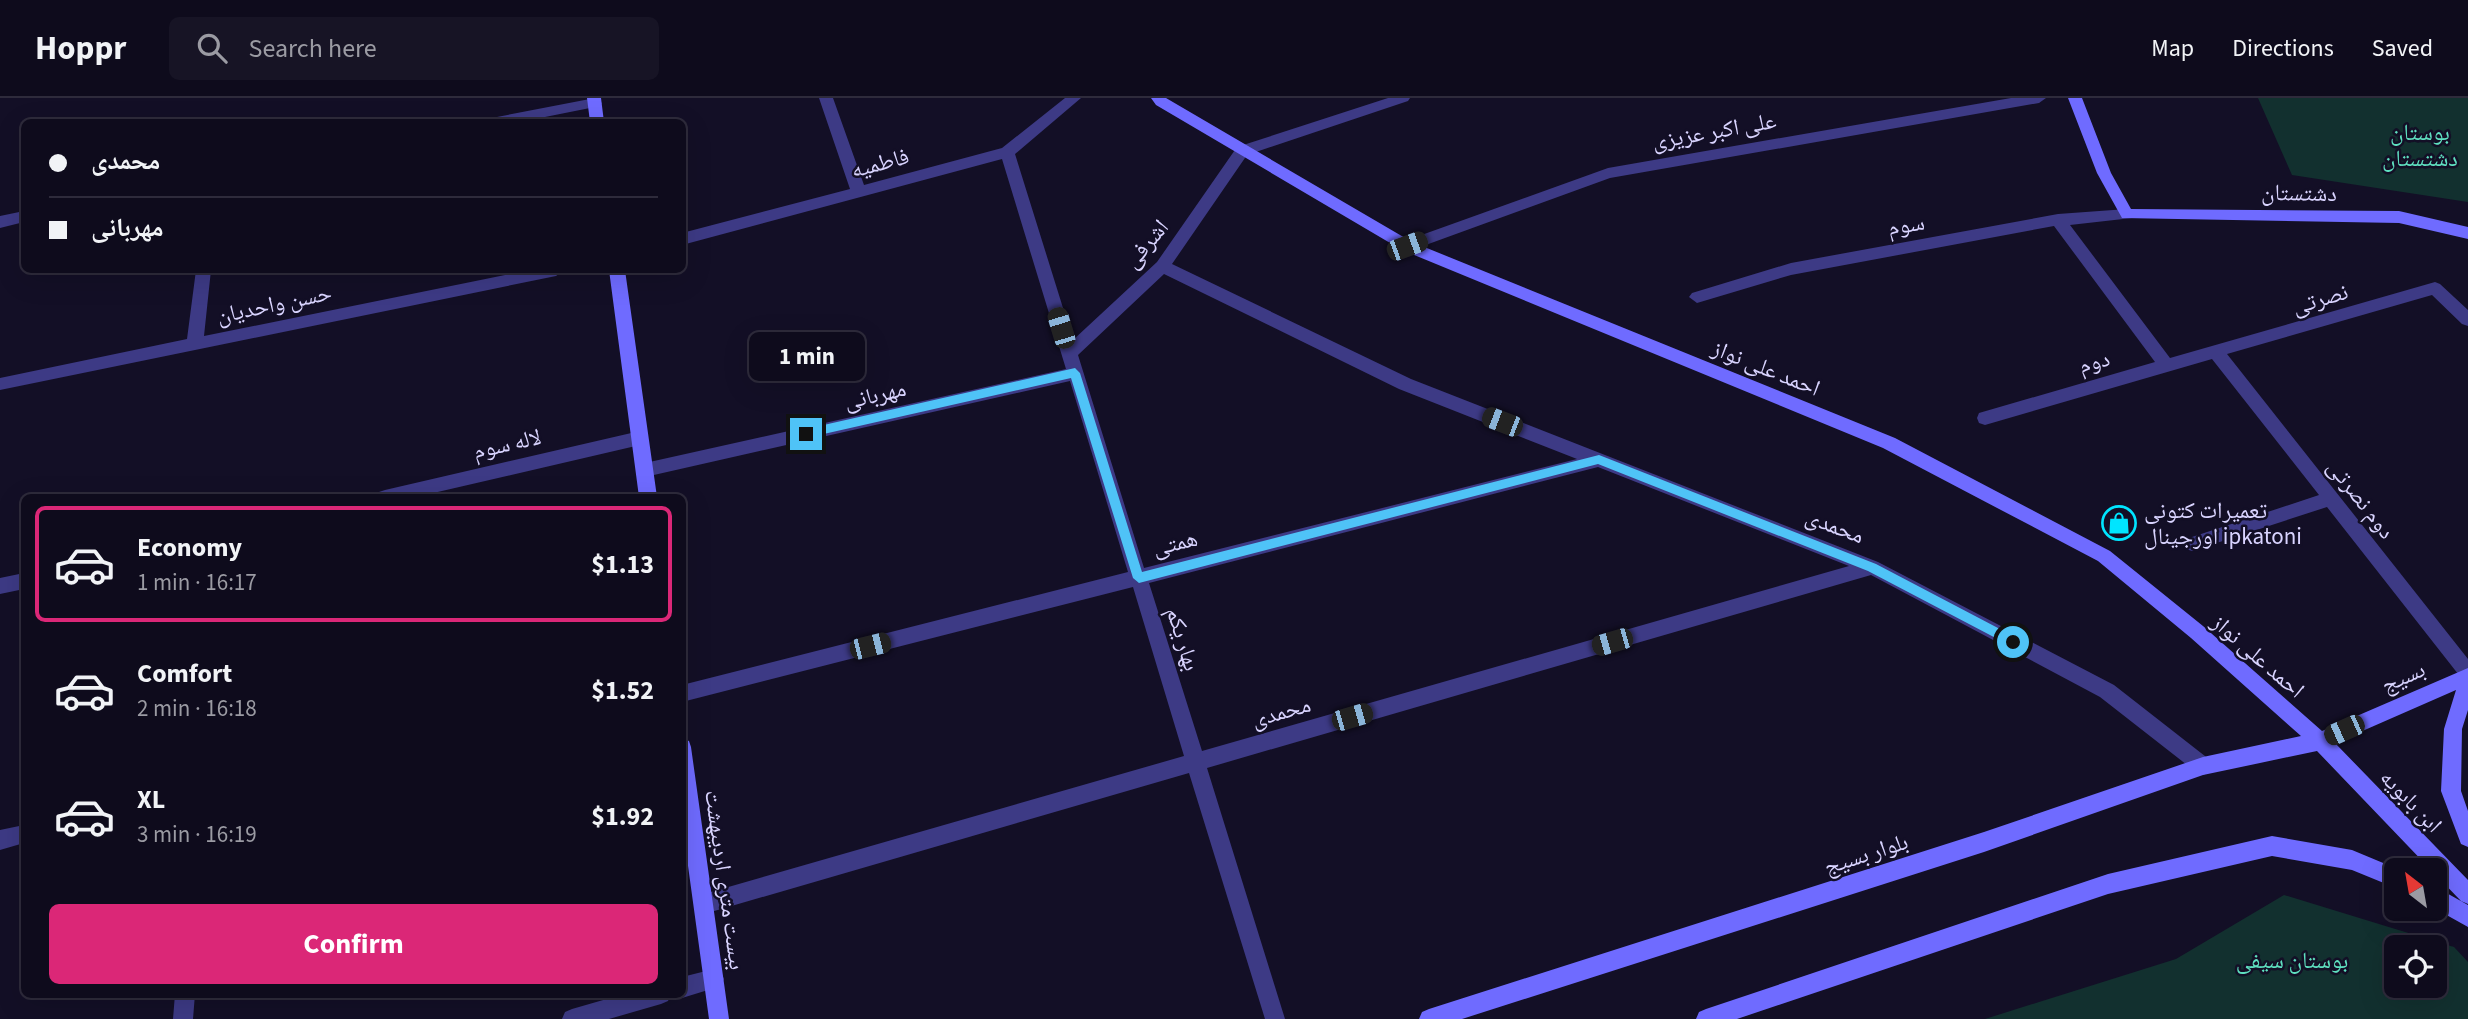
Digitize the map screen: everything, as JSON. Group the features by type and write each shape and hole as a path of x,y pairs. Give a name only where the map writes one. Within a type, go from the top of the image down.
{"main road":[{"name":"احمد علی نواز","path":"1158,98 1242,151 1407,246 1889,443 2104,556 2197,632 2320,741"},
{"path":"2075,98 2105,173 2127,214"},
{"path":"594,101 597,119"},
{"name":"دشتستان","path":"2127,214 2399,217 2468,233"},
{"path":"617,273 648,494"},
{"path":"2468,676 2453,729 2451,791 2468,836"},
{"name":"بسیج","path":"2320,741 2468,676"},
{"name":"بلوار بسیج","path":"1429,1019 1984,842 2203,766 2320,741"},
{"name":"ابن بابویه","path":"2320,741 2468,894"},
{"name":"بیست متری اردیبهشت","path":"686,776 719,1019"},
{"path":"1706,1019 2108,884 2272,846 2352,860 2384,873"},
{"path":"2447,904 2468,917"}],"street":[{"path":"826,98 859,192"},
{"name":"فاطمیه","path":"686,238 1007,152 1074,98"},
{"path":"1242,151 1403,98"},
{"name":"علی اکبر عزیزی","path":"1407,246 1608,173 2039,98"},
{"path":"511,119 594,101"},
{"name":"اشرفی","path":"1069,353 1162,266 1242,151"},
{"name":"بهار یکم","path":"1007,152 1275,1019"},
{"name":"سوم","path":"1697,296 1791,269 2058,220 2127,214"},
{"path":"0,222 21,218"},
{"path":"2058,220 2166,365"},
{"name":"محمدی","path":"1162,266 1405,384 1872,567 2108,691 2203,766"},
{"path":"195,344 203,273"},
{"name":"حسن واحدیان","path":"0,384 541,273"},
{"name":"نصرتی","path":"2217,353 2435,288 2468,320"},
{"name":"دوم","path":"1984,418 2166,365 2217,353"},
{"name":"دوم نصرتی","path":"2217,353 2468,676"},
{"name":"مهربانی","path":"645,470 1075,373"},
{"name":"لاله سوم","path":"398,494 640,438"},
{"name":"همتی","path":"686,693 1599,460"},
{"path":"2192,544 2332,498"},
{"name":"محمدی","path":"704,904 1872,567"},
{"path":"0,586 21,581"},
{"path":"0,841 21,835"},
{"path":"686,987 714,979"},
{"path":"183,1019 185,998"},
{"path":"572,1019 647,998"}],"green space":[{"name":"بوستان دشتستان","path":"2258,98 2468,98 2468,202 2292,175"},
{"name":"بوستان سیفی","path":"2284,895 2415,935 2384,935 2384,998 2447,998 2447,945 2454,947 2468,962 2468,1019 1985,1019 2176,959"}],"place":[{"name":"تعمیرات کتونی اورجینال ipkatoni","path":"2119,523"}],"route":[{"path":"806,434 1075,373 1139,578 1599,460 1872,567 2013,642"}]}
